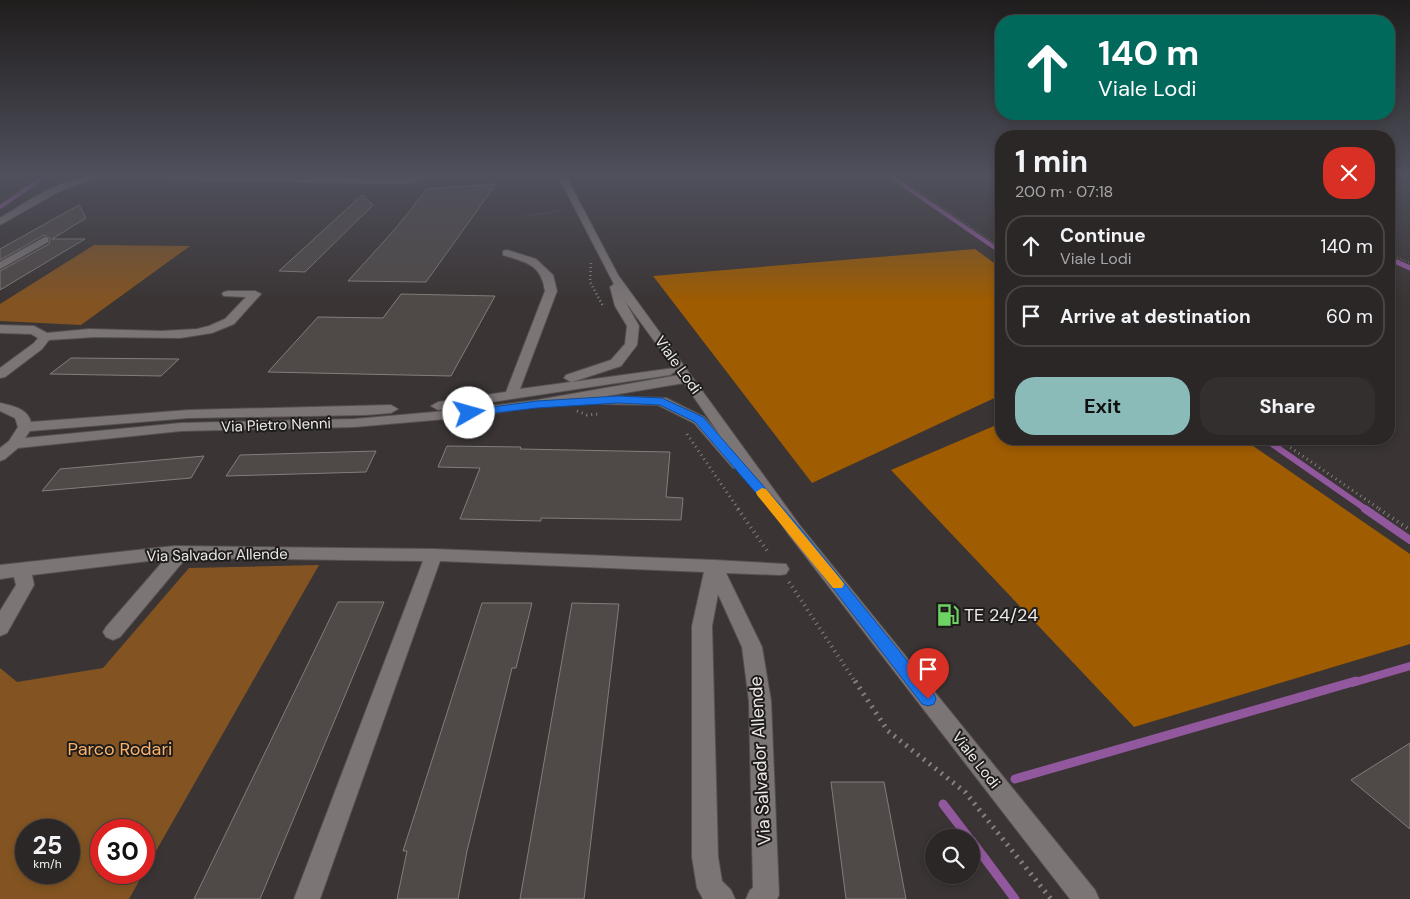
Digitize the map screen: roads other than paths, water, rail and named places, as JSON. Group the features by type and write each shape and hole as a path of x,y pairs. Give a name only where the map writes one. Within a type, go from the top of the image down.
{"street":[{"name":"Viale Lodi","path":"583,218 613,276 795,531 1086,899"},
{"path":"0,266 44,240"},
{"path":"507,253 532,261 548,275 551,292 512,394"},
{"name":"Via Pietro Nenni","path":"537,397 616,362 631,345 633,326 621,306 613,276"},
{"path":"0,329 34,330 45,337 94,332 153,334 214,329 228,323 255,294 228,294"},
{"path":"0,374 38,346 45,337"},
{"name":"Via Pietro Nenni","path":"14,444 180,427 354,422 469,413 537,397 684,374"},
{"name":"Via Pietro Nenni","path":"25,426 76,425 189,414 374,410 449,405 512,394 574,402 618,400 662,402 699,420 795,531"},
{"path":"0,407 22,416 25,426 14,444 0,456"},
{"path":"113,632 181,552"},
{"name":"Via Salvador Allende","path":"0,572 181,552 434,555 780,569"},
{"path":"307,899 434,555"},
{"path":"714,566 702,626 705,857 710,888 722,899"},
{"name":"Via Salvador Allende","path":"714,566 752,647 760,701 766,895 759,899"},
{"path":"0,628 25,585 22,569"}],"waterway":[{"path":"951,218 995,248"},
{"path":"1395,262 1400,264"},
{"path":"1397,262 1410,268"},
{"path":"1274,445 1367,510"},
{"path":"1365,509 1410,540"},
{"path":"1352,683 1410,666"},
{"path":"1015,779 1356,681"},
{"path":"943,804 962,829"},
{"path":"980,852 1015,899"}],"place":[{"name":"TE 24/24","path":"948,615"}],"park label":[{"name":"Parco Rodari","path":"120,749"}]}
